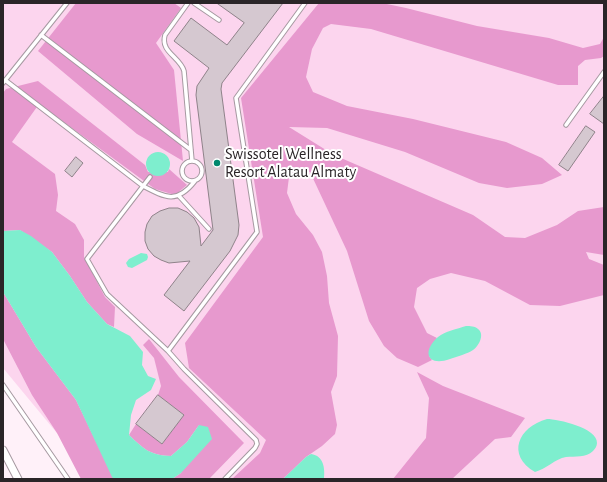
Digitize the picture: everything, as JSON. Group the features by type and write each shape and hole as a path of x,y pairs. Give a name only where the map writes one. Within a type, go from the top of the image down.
{"street":[{"path":"3,450 18,479"}],"lane":[{"path":"67,3 4,82 143,186 162,196 179,196 188,190 200,177 202,171 198,163 189,161 182,168 182,174 186,180 195,181"},
{"path":"188,3 165,35 163,41 165,46 180,63 184,71 192,161"},
{"path":"194,3 219,20"},
{"path":"168,351 257,232 236,98 305,3"},
{"path":"42,35 191,150"},
{"path":"566,125 604,72"},
{"path":"150,177 88,259 108,294 168,351 184,369 256,440 258,444 255,448 225,479"},
{"path":"179,196 209,229"},
{"path":"3,385 68,479"}],"shaded area":[{"path":"3,3 604,3 604,479 95,479 3,368"},
{"path":"76,3 174,3 181,8 156,43 174,70 183,161 137,134 38,51"},
{"path":"319,3 382,3 477,26 549,38 583,48 600,44 604,37 604,56 601,58 585,60 578,66 578,85 558,85 371,29 331,24 323,28 312,49 306,77 313,92 347,106 413,119 506,142 542,158 562,175 542,184 507,188 479,183 405,152 327,128 289,127 334,155 473,215 505,237 525,238 557,225 578,211 604,207 604,255 586,252 589,259 604,265 604,295 560,306 530,305 485,281 451,273 430,279 417,288 414,307 427,333 437,338 433,344 429,356 432,360 418,367 397,358 384,346 369,321 347,251 310,172 299,169 289,177 287,193 296,214 313,235 322,252 327,276 329,303 338,336 337,376 331,392 337,425 335,434 322,446 306,457 283,479 232,479 260,453 266,440 189,368 185,343 263,237 241,98"},
{"path":"38,81 145,165 148,172 168,172 169,169 187,185 175,195 155,189 39,104 12,142 55,174 58,195 56,211 75,224 84,240 84,257 105,297 115,307 114,327 107,324 87,302 52,252 20,230 3,231 3,93 6,89"},
{"path":"158,152 167,155 170,164 167,173 158,176 149,173 146,164 149,155"},
{"path":"20,230 31,236 52,252 87,302 107,324 130,336 143,352 142,365 148,376 156,379 151,390 136,400 131,415 129,435 152,453 171,456 187,442 199,425 208,427 212,439 181,473 172,479 114,479 112,477 76,400 36,347 3,292 3,231"},
{"path":"141,253 147,254 147,260 132,268 128,267 126,263 129,259"},
{"path":"3,292 36,347 76,400 114,479 81,479 57,433 32,395 3,339"},
{"path":"466,326 475,327 480,331 481,337 475,348 465,354 442,361 432,360 429,357 430,348 438,337"},
{"path":"149,339 179,377 244,443 209,479 172,479 181,473 199,425 187,442 171,456 152,453 129,435 136,424 162,444 184,415 158,395 161,386 154,358 143,345"},
{"path":"417,372 443,386 525,418 511,437 495,439 452,479 393,479 426,438 429,398"},
{"path":"547,419 576,425 585,429 596,438 596,447 587,455 562,458 535,472 526,465 521,458 518,450 519,442 529,428"},
{"path":"311,454 319,457 323,463 324,479 283,479 306,457"}],"building":[{"name":"Swissotel Wellness Resort Alatau Almaty","path":"217,3 283,3 222,83 221,89 239,225 238,235 230,251 184,311 164,295 190,261 169,263 154,256 148,249 145,241 145,232 147,224 152,216 169,208 178,208 187,212 194,218 199,227 201,246 213,230 196,95 197,86 209,68 174,41 191,18 227,45 244,23"},
{"path":"604,96 604,124 590,114"},
{"path":"586,126 595,132 568,171 559,165"},
{"path":"76,157 83,163 72,177 65,171"},
{"path":"158,395 184,415 162,444 136,424"}],"place":[{"name":"Swissotel Wellness Resort Alatau Almaty","path":"217,163"}]}
